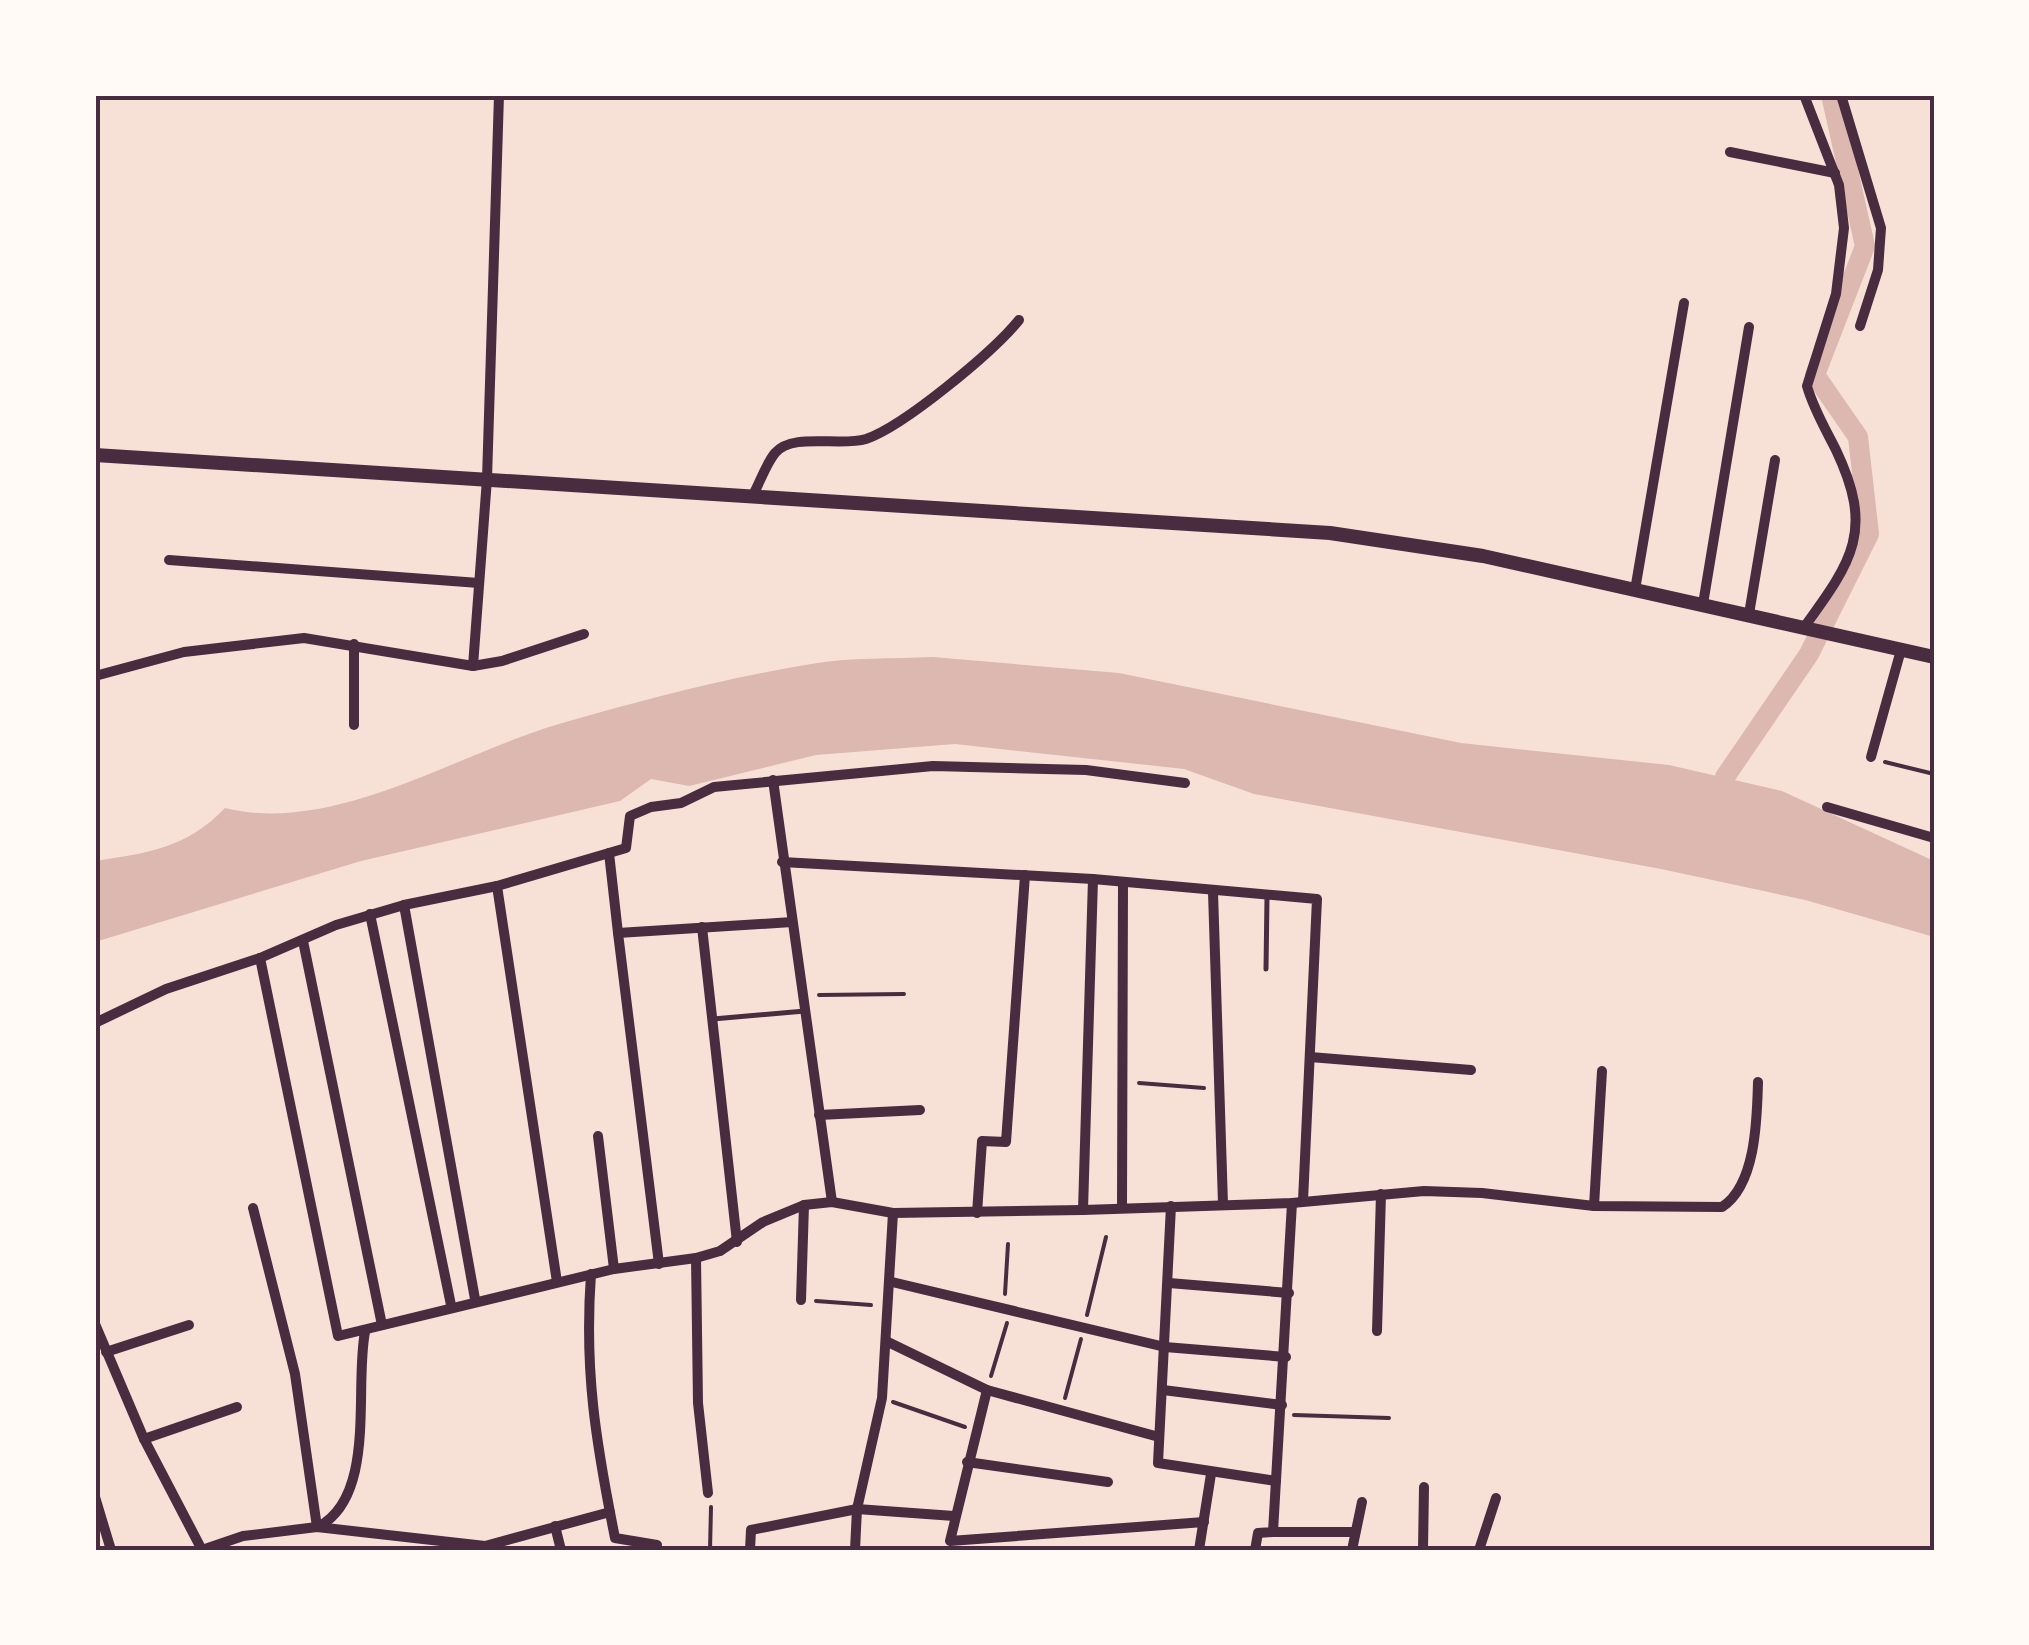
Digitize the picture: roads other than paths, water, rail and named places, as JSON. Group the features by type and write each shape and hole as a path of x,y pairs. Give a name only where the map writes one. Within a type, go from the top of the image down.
{"street":[{"path":"473,666 487,478 499,95"},
{"path":"1804,95 1835,173 1842,214 1842,260 1807,386 1850,488 1858,517 1857,540 1842,573 1808,627"},
{"path":"1841,95 1881,228 1878,270 1860,326"},
{"path":"1730,152 1835,173"},
{"path":"1635,590 1684,302"},
{"path":"753,494 775,452 787,444 868,438 974,367 997,348 1019,320"},
{"path":"1703,604 1749,327"},
{"path":"95,455 1330,533 1483,556 1934,658"},
{"path":"1749,614 1775,460"},
{"path":"169,560 479,583"},
{"path":"95,676 184,652 264,640 354,644 473,666 502,661 584,634"},
{"path":"354,644 354,725"},
{"path":"1872,757 1901,650"},
{"path":"95,1023 166,988 260,958 370,914 497,886 626,848 628,822 635,811 681,803 714,787 933,766 1086,770 1185,782"},
{"path":"773,780 832,1202"},
{"path":"1826,807 1934,838"},
{"path":"610,853 658,1264"},
{"path":"782,862 1093,878 1317,899 1310,1057 1273,1532"},
{"path":"977,1212 982,1141 1006,1142 1024,875"},
{"path":"1082,1210 1093,878"},
{"path":"1122,1208 1123,882"},
{"path":"497,886 557,1282"},
{"path":"1213,892 1223,1204"},
{"path":"404,905 475,1299"},
{"path":"370,914 452,1305"},
{"path":"618,933 792,922"},
{"path":"702,928 737,1242"},
{"path":"304,941 382,1325"},
{"path":"260,958 338,1336 365,1332 475,1299 614,1269 696,1258 737,1242 763,1222 804,1205 832,1202 893,1213 977,1212 1482,1193 1594,1206 1708,1209 1731,1201 1749,1156 1758,1082"},
{"path":"1310,1057 1471,1070"},
{"path":"1594,1206 1602,1070"},
{"path":"820,1115 920,1110"},
{"path":"598,1136 614,1269"},
{"path":"1377,1332 1380,1194"},
{"path":"801,1300 804,1205"},
{"path":"1171,1206 1160,1466 1276,1481"},
{"path":"253,1208 295,1374 317,1527"},
{"path":"855,1550 858,1509 882,1398 892,1282 893,1213"},
{"path":"696,1258 698,1403 708,1493"},
{"path":"590,1274 590,1409 615,1538 657,1545"},
{"path":"892,1282 1165,1347 1286,1357"},
{"path":"1168,1283 1289,1293"},
{"path":"95,1324 144,1439 202,1550 243,1536 317,1527 485,1548 610,1512"},
{"path":"106,1352 189,1324"},
{"path":"317,1527 334,1518 350,1489 360,1425 365,1332"},
{"path":"888,1342 986,1390 1159,1437"},
{"path":"986,1390 950,1542 1204,1522"},
{"path":"1163,1390 1282,1410"},
{"path":"144,1439 237,1407"},
{"path":"967,1462 1108,1482"},
{"path":"1199,1550 1211,1474"},
{"path":"1422,1550 1424,1488"},
{"path":"95,1497 111,1550"},
{"path":"1480,1550 1496,1498"},
{"path":"1352,1550 1362,1502"},
{"path":"750,1550 751,1530 858,1509 954,1516"},
{"path":"554,1526 561,1550"},
{"path":"1255,1550 1258,1533 1355,1532"},
{"path":"391,1550 397,1535"}],"lane":[{"path":"1266,897 1266,969"},
{"path":"713,1019 806,1011"}],"waterway":[{"path":"1725,777 1809,654 1869,534 1858,437 1815,375 1865,246 1831,95"}]}
